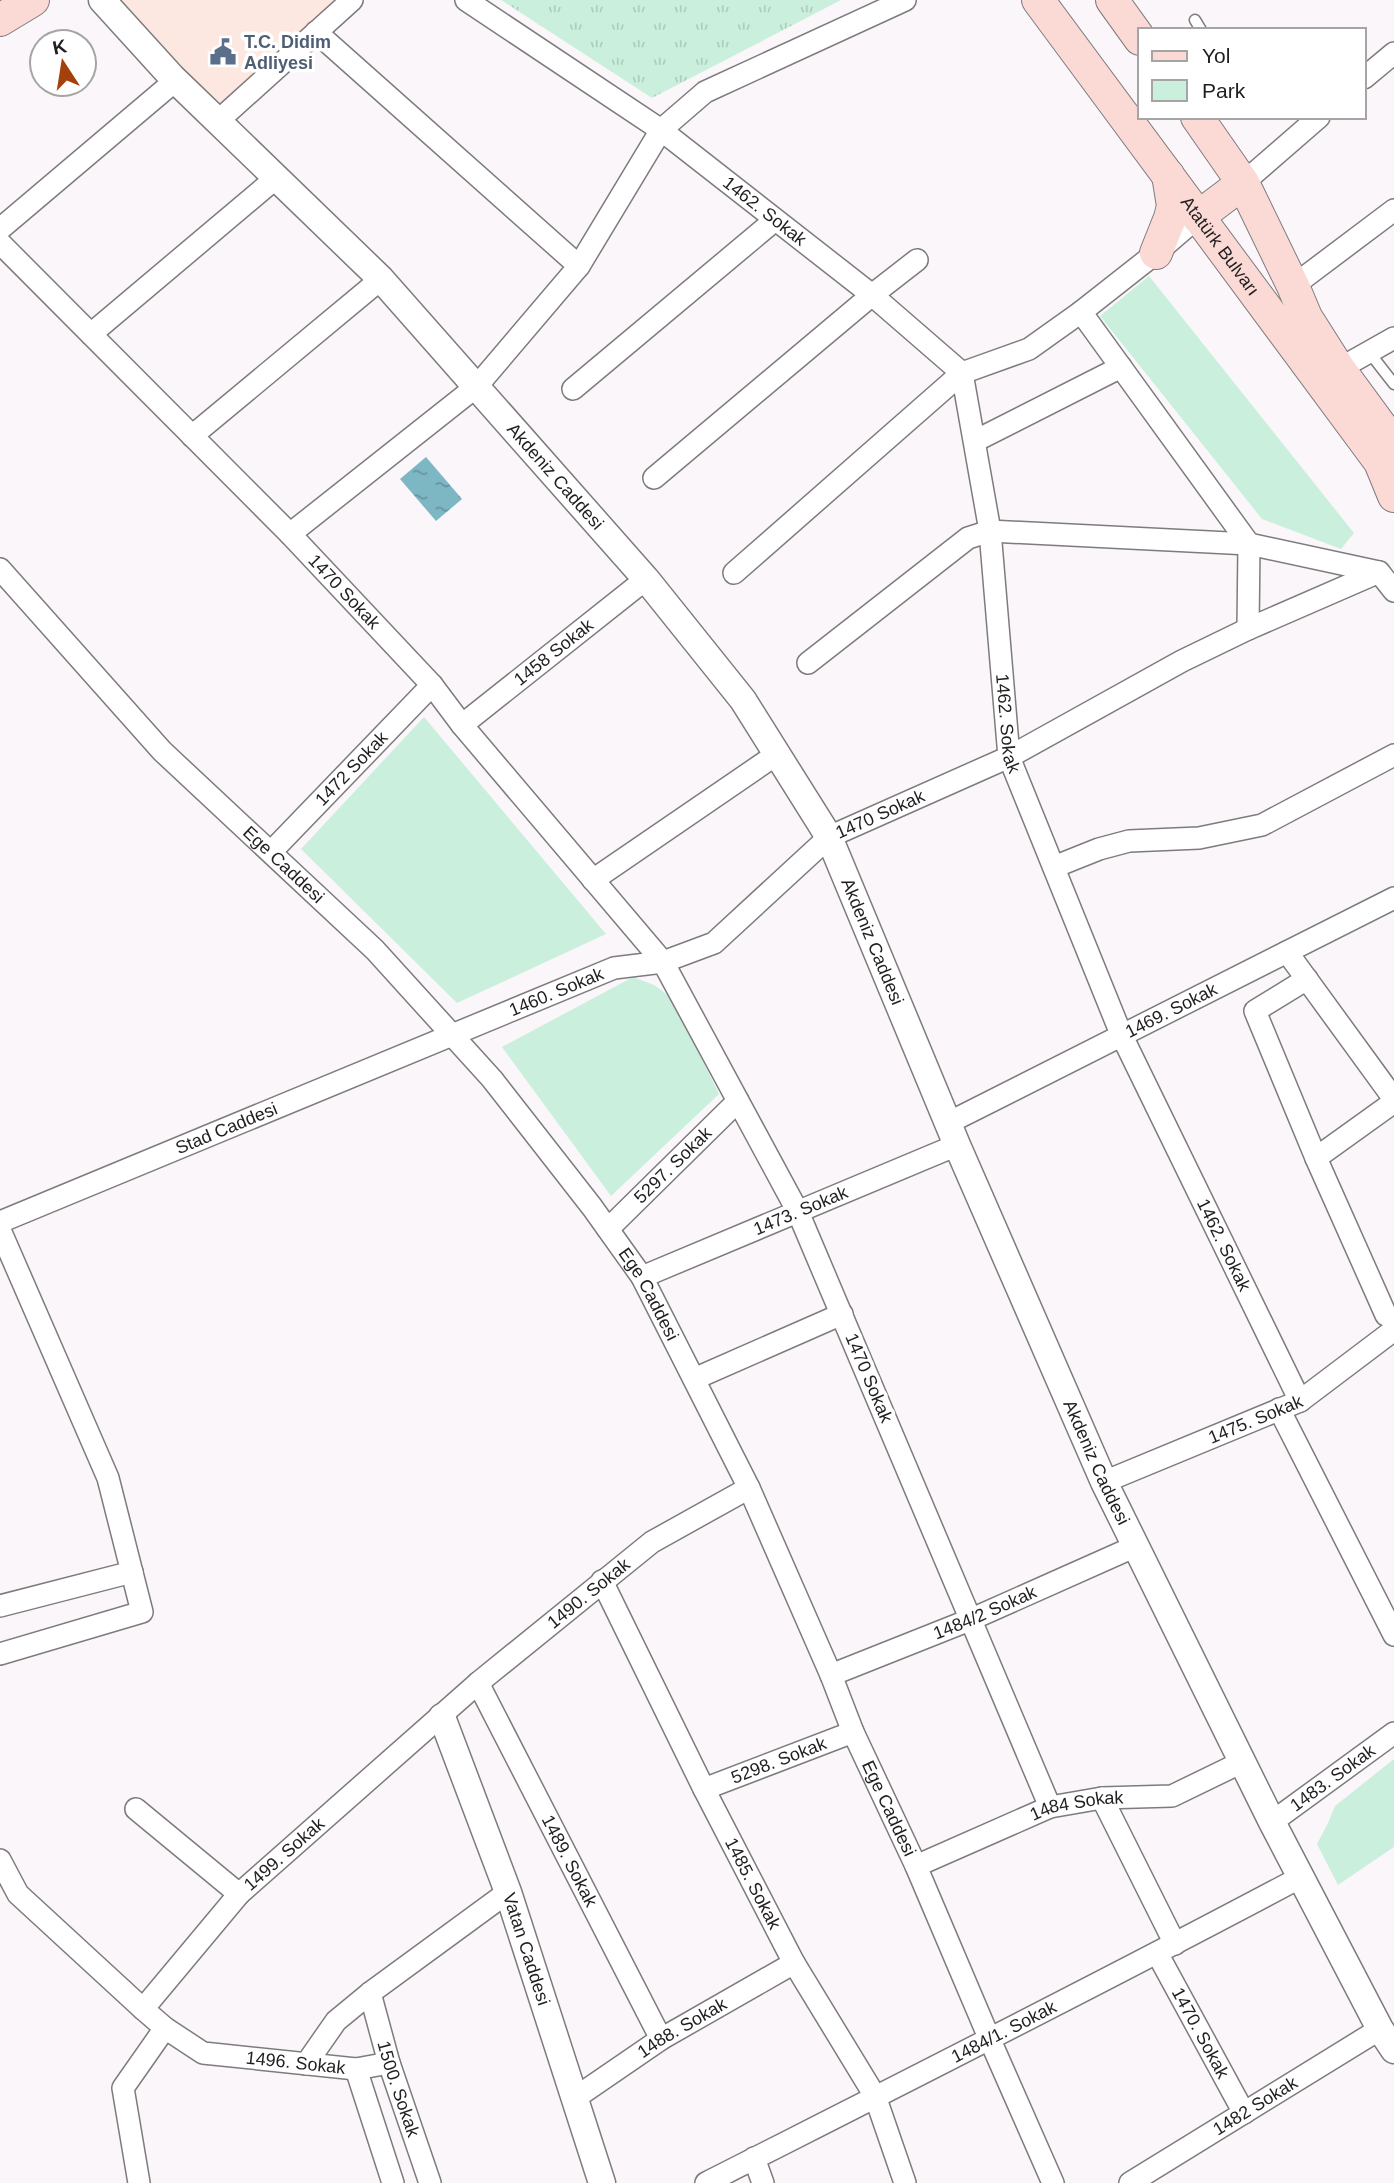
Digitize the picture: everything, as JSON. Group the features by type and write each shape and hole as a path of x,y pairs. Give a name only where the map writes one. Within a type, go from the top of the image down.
{"main road":[{"path":"0,20 33,0"},
{"name":"Atatürk Bulvarı","path":"1038,0 1380,463 1394,496"},
{"path":"1112,0 1138,36"},
{"path":"1198,119 1243,183 1306,317 1339,369 1394,444"},
{"path":"1157,253 1173,206 1167,173"},
{"path":"1198,217 1243,183"}],"street":[{"name":"Akdeniz Caddesi","path":"102,0 176,80 382,279 646,579 743,700 828,837 1104,1482 1272,1822 1387,2040"},
{"path":"218,121 352,0"},
{"name":"1462. Sokak","path":"466,0 661,131 872,295 962,373 990,531 1009,757 1121,1034 1300,1401"},
{"path":"290,534 477,386 579,266 661,131 705,92 905,0"},
{"path":"316,33 579,266"},
{"path":"1366,76 1394,53"},
{"path":"0,229 176,80"},
{"path":"1243,183 1317,119"},
{"path":"91,334 276,178"},
{"path":"1293,286 1394,210"},
{"path":"734,573 962,373 1029,349 1157,253 1198,217"},
{"path":"573,389 775,220"},
{"name":"1470 Sokak","path":"0,243 290,534 432,685 462,725 663,962 798,1212 1050,1807"},
{"path":"654,478 917,260"},
{"path":"192,436 382,279"},
{"path":"1081,312 1249,544 1248,629"},
{"path":"1339,369 1394,338"},
{"path":"975,441 1121,367"},
{"path":"808,663 968,538 990,531 1249,544 1379,572 1394,591"},
{"name":"Ege Caddesi","path":"0,569 162,751 375,950 453,1035 492,1079 642,1277 749,1488 831,1675 853,1732 916,1866 1053,2183"},
{"name":"1470 Sokak","path":"663,962 714,943 828,837 1009,757 1171,667 1248,629 1379,572"},
{"name":"1458 Sokak","path":"462,725 646,579"},
{"name":"1472 Sokak","path":"271,852 432,685"},
{"path":"593,880 777,754"},
{"path":"1054,867 1098,849 1129,841 1199,838 1262,825 1394,755"},
{"name":"1469. Sokak","path":"953,1134 1121,1034 1394,898"},
{"path":"1287,952 1394,1100 1316,1158"},
{"name":"1460. Sokak","path":"453,1035 614,968 663,962"},
{"path":"1307,979 1255,1011 1316,1158 1390,1322"},
{"name":"Stad Caddesi","path":"0,1222 453,1035"},
{"name":"5297. Sokak","path":"608,1229 738,1101"},
{"name":"1473. Sokak","path":"642,1277 798,1212 953,1134"},
{"path":"0,1230 108,1478 142,1612 0,1654"},
{"path":"694,1379 842,1314"},
{"name":"1475. Sokak","path":"1104,1482 1300,1401 1390,1322"},
{"path":"1279,1409 1394,1636"},
{"name":"1490. Sokak","path":"442,1717 478,1683 652,1542 749,1488"},
{"name":"1484/2 Sokak","path":"831,1675 972,1619 1136,1546"},
{"path":"0,1606 132,1572"},
{"name":"1485. Sokak","path":"602,1581 704,1789 794,1963 875,2096 905,2183"},
{"name":"1489. Sokak","path":"478,1683 661,2039"},
{"name":"Vatan Caddesi","path":"442,1717 508,1892 602,2183"},
{"name":"1499. Sokak","path":"143,2009 239,1894 442,1717"},
{"name":"5298. Sokak","path":"704,1789 853,1732"},
{"name":"1483. Sokak","path":"1272,1822 1394,1733"},
{"name":"1484 Sokak","path":"916,1866 1050,1807 1102,1798 1172,1796 1242,1762"},
{"name":"1470. Sokak","path":"1102,1798 1166,1949 1244,2112"},
{"path":"136,1809 239,1894"},
{"path":"0,1860 18,1894 165,2028 124,2088 139,2183"},
{"name":"1484/1. Sokak","path":"706,2183 990,2040 1301,1877"},
{"path":"306,2064 336,2021 508,1892"},
{"name":"1488. Sokak","path":"575,2098 661,2039 794,1963"},
{"name":"1500. Sokak","path":"370,1993 389,2063 430,2183"},
{"name":"1496. Sokak","path":"165,2028 203,2053 356,2069 389,2063"},
{"name":"1482 Sokak","path":"1130,2183 1244,2112 1387,2040"},
{"name":"1500. Sokak","path":"356,2069 393,2183"},
{"path":"754,2158 763,2183"}],"lane":[{"path":"1369,352 1394,384"}],"shaded area":[{"name":"T.C. Didim Adliyesi","path":"118,0 335,0 220,105"}],"green space":[{"path":"501,0 841,0 652,98"},
{"path":"1149,276 1354,533 1341,549 1262,519 1100,316"},
{"path":"424,717 606,934 457,1003 301,849"},
{"path":"633,977 654,985 672,998 719,1094 611,1196 502,1047"},
{"path":"1394,1759 1394,1847 1338,1885 1317,1844 1335,1806"}],"water":[{"path":"426,457 462,499 436,521 400,479"}],"place":[{"name":"T.C. Didim Adliyesi","path":"223,52"}]}
